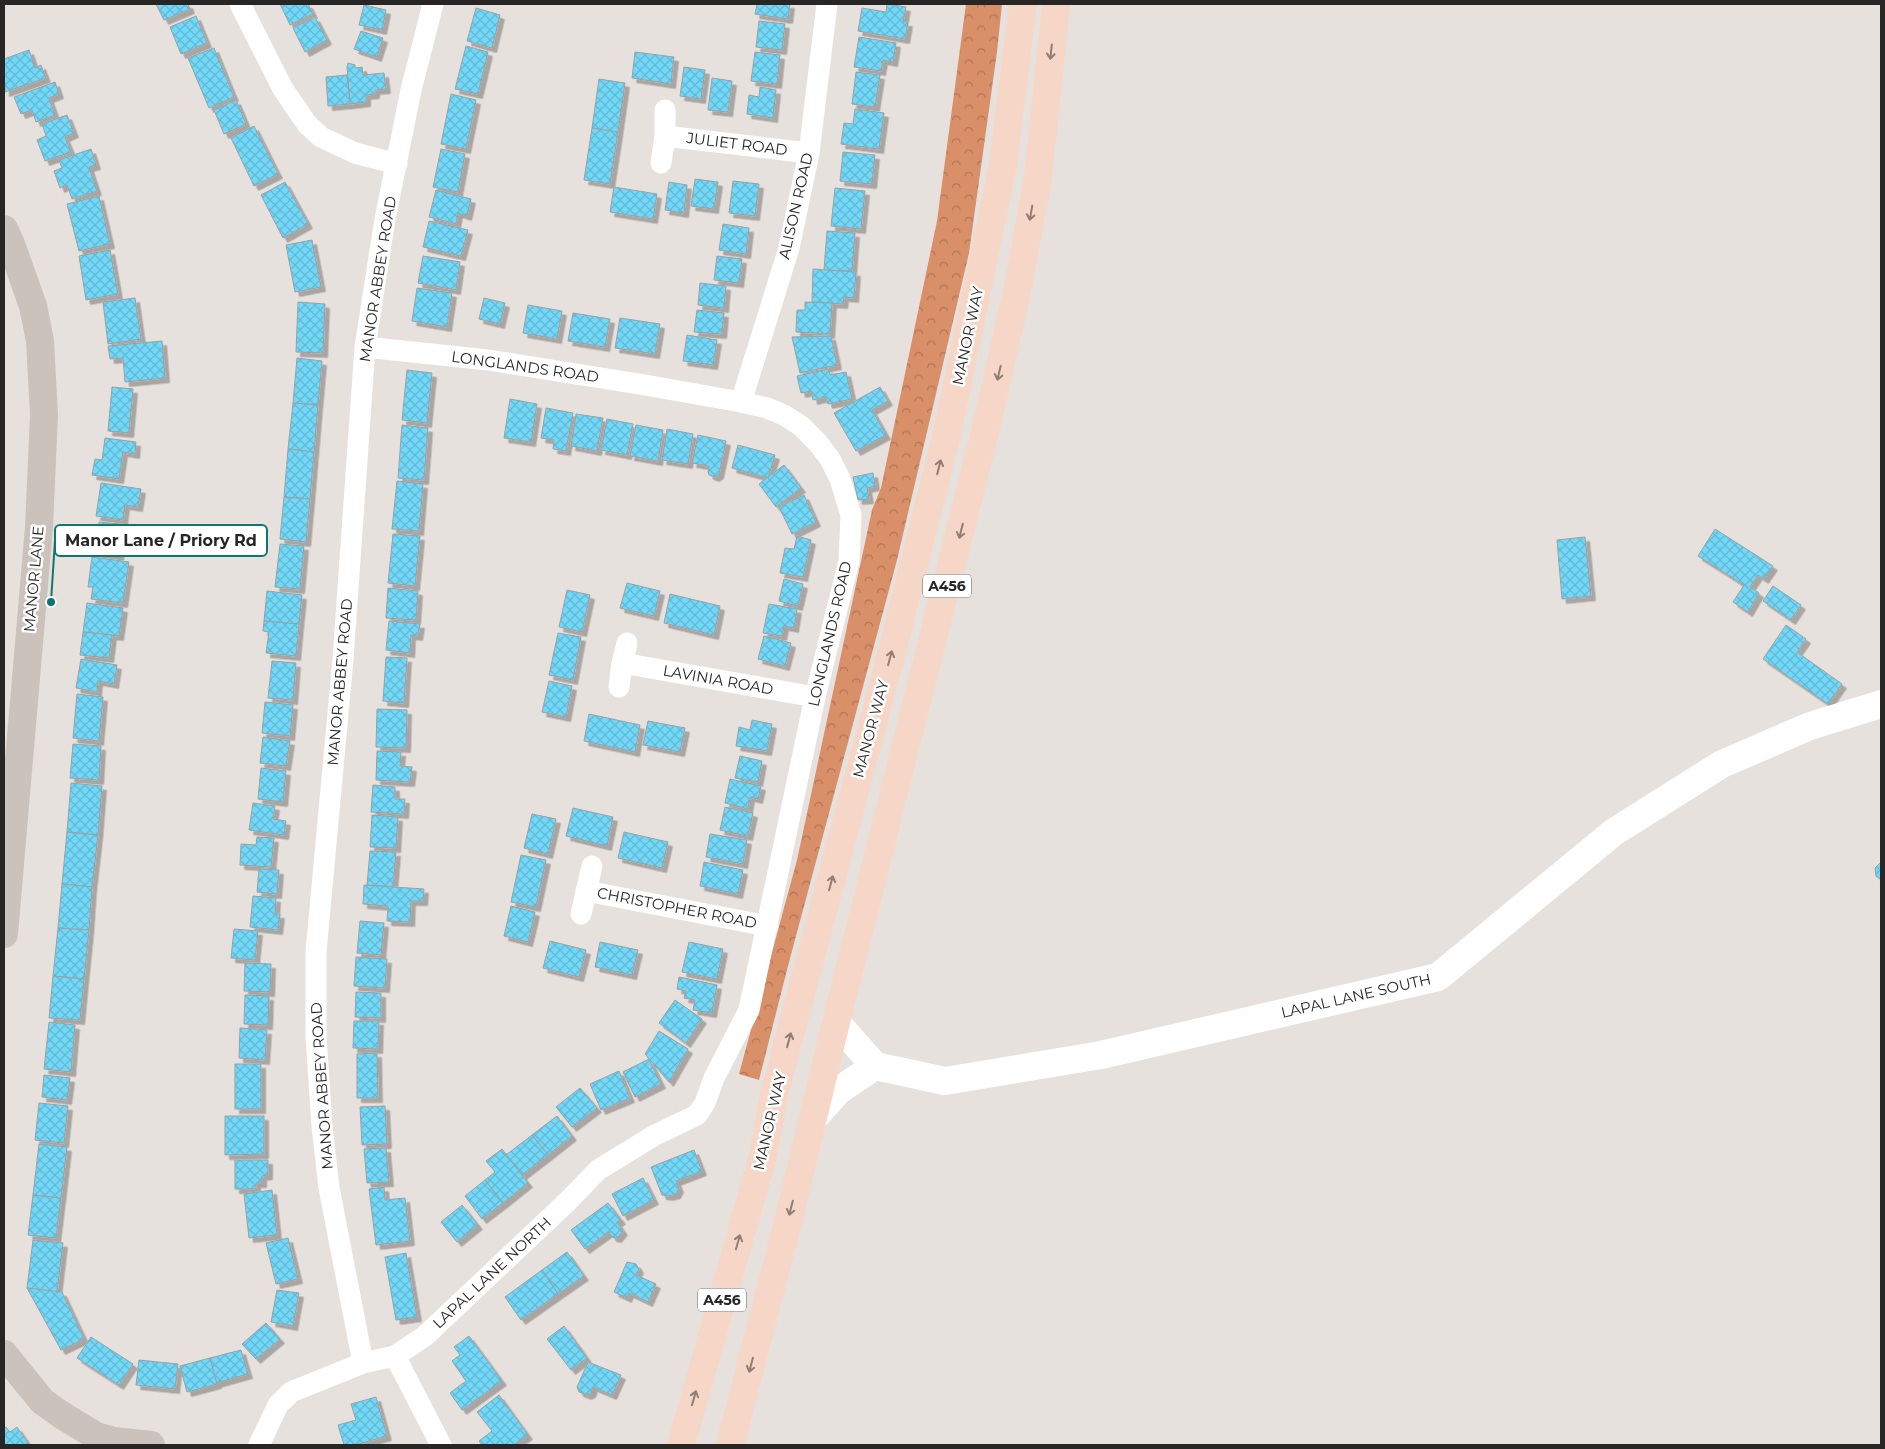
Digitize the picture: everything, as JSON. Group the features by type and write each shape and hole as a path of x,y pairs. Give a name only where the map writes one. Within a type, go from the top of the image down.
{"highway":[{"name":"MANOR WAY","path":"681,1445 763,1156 774,1095 948,429 1002,170 1023,4"},
{"name":"A456","path":"730,1445 932,650 1017,292 1038,178 1056,4"}],"main road":[{"name":"MANOR LANE","path":"4,229 33,306 40,341 44,416 39,526 4,934"},
{"path":"7,1365 42,1401 96,1436 114,1441 151,1445"}],"street":[{"path":"240,4 283,89 307,124 321,137 355,153 397,164"},
{"name":"MANOR ABBEY ROAD","path":"363,1363 330,1188 322,1126 316,1036 316,952 342,659 365,347 385,220 411,90 433,4"},
{"name":"ALISON ROAD","path":"741,402 789,248 809,153 826,4"},
{"name":"JULIET ROAD","path":"661,163 666,110"},
{"name":"JULIET ROAD","path":"665,136 809,153"},
{"name":"LONGLANDS ROAD","path":"365,347 488,360 645,385 767,408 784,415 801,426 830,459 840,479 851,515 849,561 815,697 749,1010 714,1078"},
{"name":"LAVINIA ROAD","path":"619,687 624,653 815,697"},
{"name":"LAPAL LANE SOUTH","path":"875,1066 945,1081 1102,1055 1438,977 1614,832 1722,764 1810,726 1881,704"},
{"name":"CHRISTOPHER ROAD","path":"581,914 592,866"},
{"name":"CHRISTOPHER ROAD","path":"586,890 768,926"},
{"path":"813,1119 838,1090 875,1066 836,1022"},
{"name":"LAPAL LANE NORTH","path":"259,1445 278,1405 291,1392 363,1363 395,1356 425,1336 598,1170 655,1135 696,1115 705,1104 714,1078"},
{"path":"395,1356 441,1445"}],"green space":[{"path":"966,4 1002,4 969,253 897,560 759,1080 739,1074 797,860 872,510 881,488 937,221"}],"building":[{"path":"156,4 188,4 190,9 164,20"},
{"path":"280,4 308,4 313,14 290,25"},
{"path":"757,4 790,4 788,19 755,14"},
{"path":"887,4 906,7 903,22 908,22 905,39 858,31 862,8 886,12"},
{"path":"364,5 386,10 382,30 359,25"},
{"path":"476,8 500,15 492,48 467,41"},
{"path":"196,16 207,43 181,54 170,27"},
{"path":"315,17 327,40 305,52 293,28"},
{"path":"759,21 785,24 782,50 756,47"},
{"path":"361,31 383,38 377,57 354,49"},
{"path":"859,37 896,43 893,62 883,60 881,71 854,67"},
{"path":"466,46 488,52 478,94 455,89"},
{"path":"214,48 234,97 209,108 188,58"},
{"path":"29,50 35,68 41,65 46,78 5,92 4,59"},
{"path":"635,52 674,57 671,84 632,78"},
{"path":"755,52 780,55 777,84 751,81"},
{"path":"348,63 355,65 355,68 362,67 363,75 384,73 386,89 375,90 375,94 366,95 366,102 350,104"},
{"path":"684,67 705,70 701,99 680,96"},
{"path":"856,72 880,75 875,107 852,104"},
{"path":"347,75 350,104 328,106 326,77"},
{"path":"712,78 732,81 728,112 708,110"},
{"path":"599,79 625,83 618,132 592,128"},
{"path":"55,82 59,94 49,98 55,115 36,122 32,110 21,114 14,97"},
{"path":"760,87 776,90 773,118 747,114 749,95 759,97"},
{"path":"451,94 476,100 466,149 441,144"},
{"path":"236,100 246,124 224,134 214,110"},
{"path":"855,109 884,113 879,149 841,144 844,123 853,124"},
{"path":"67,115 74,133 65,137 71,152 45,161 37,140 46,136 42,124"},
{"path":"254,126 278,174 254,186 231,138"},
{"path":"592,128 618,132 610,184 584,180"},
{"path":"91,149 96,165 89,167 97,191 72,199 67,185 60,188 54,171 62,168 59,160"},
{"path":"441,149 465,154 458,192 433,187"},
{"path":"843,152 875,155 872,184 840,181"},
{"path":"695,179 718,182 714,209 691,206"},
{"path":"733,181 759,184 755,216 729,213"},
{"path":"285,182 308,224 283,238 261,195"},
{"path":"669,182 687,185 684,213 665,210"},
{"path":"614,187 657,194 653,219 610,212"},
{"path":"835,188 865,191 861,229 831,226"},
{"path":"436,190 471,199 467,216 458,213 456,224 429,217"},
{"path":"99,196 110,244 79,251 67,204"},
{"path":"429,221 468,230 461,256 423,247"},
{"path":"723,224 749,228 746,254 719,250"},
{"path":"827,231 855,233 852,271 824,270"},
{"path":"312,240 321,287 295,292 286,245"},
{"path":"110,250 118,294 86,300 79,256"},
{"path":"423,256 460,262 456,290 418,283"},
{"path":"717,256 742,259 739,283 714,280"},
{"path":"813,269 856,272 854,298 844,297 843,304 812,302"},
{"path":"700,283 726,286 724,308 698,305"},
{"path":"417,288 452,293 447,327 412,321"},
{"path":"135,298 141,339 108,344 103,302"},
{"path":"484,298 505,303 500,324 479,319"},
{"path":"298,302 325,304 323,353 296,352"},
{"path":"805,302 832,303 830,334 796,332 797,310 805,310"},
{"path":"528,305 562,311 557,339 523,333"},
{"path":"697,310 724,313 722,334 694,332"},
{"path":"573,313 610,319 605,347 568,341"},
{"path":"620,318 660,324 655,354 615,348"},
{"path":"687,335 717,340 713,365 683,361"},
{"path":"831,336 837,365 800,373 792,337"},
{"path":"162,341 165,378 125,382 123,358 110,359 108,346"},
{"path":"297,358 322,361 318,405 293,403"},
{"path":"829,369 830,375 846,372 852,399 828,404 826,397 813,400 811,391 801,393 797,376"},
{"path":"407,370 432,373 427,423 402,420"},
{"path":"112,387 133,389 129,433 108,431"},
{"path":"880,387 888,401 872,410 886,435 856,451 834,413"},
{"path":"510,399 537,404 531,442 504,438"},
{"path":"293,403 318,405 314,452 288,449"},
{"path":"546,408 573,413 566,451 553,449 554,440 541,438"},
{"path":"576,414 603,418 597,451 571,446"},
{"path":"607,419 633,424 627,455 601,450"},
{"path":"402,425 428,428 424,480 398,478"},
{"path":"636,425 663,430 658,461 630,456"},
{"path":"667,429 693,434 688,464 662,460"},
{"path":"698,435 726,441 719,474 715,477 709,475 709,466 692,463"},
{"path":"105,438 136,442 135,454 123,452 119,479 92,475 95,459 102,460"},
{"path":"738,445 775,455 768,478 732,468"},
{"path":"288,449 314,452 310,499 284,497"},
{"path":"784,465 801,488 776,507 759,484"},
{"path":"873,473 875,486 867,488 869,499 858,500 853,477"},
{"path":"397,481 423,484 419,531 392,529"},
{"path":"101,483 141,489 138,507 125,505 123,520 96,516"},
{"path":"804,495 816,522 792,534 779,507"},
{"path":"284,497 310,499 306,542 280,539"},
{"path":"99,522 130,525 128,548 120,547 119,556 96,553"},
{"path":"1715,529 1773,566 1764,579 1758,575 1750,587 1759,593 1748,612 1733,602 1744,585 1698,556"},
{"path":"393,534 420,536 415,586 388,583"},
{"path":"797,536 811,540 803,577 780,573 785,548 794,549"},
{"path":"1585,537 1591,596 1562,599 1557,540"},
{"path":"280,544 304,546 300,589 275,587"},
{"path":"92,557 129,562 123,603 91,599 93,587 88,587"},
{"path":"784,579 803,584 798,606 779,601"},
{"path":"627,583 660,591 654,616 620,608"},
{"path":"1773,586 1801,605 1791,620 1763,601"},
{"path":"388,588 418,591 416,620 386,618"},
{"path":"567,590 590,595 582,632 559,627"},
{"path":"267,591 302,595 299,624 264,621"},
{"path":"670,594 720,606 714,635 664,623"},
{"path":"87,603 123,608 119,636 83,632"},
{"path":"769,604 797,609 794,628 784,626 782,636 763,633"},
{"path":"264,621 299,624 296,656 266,653 269,632 263,631"},
{"path":"389,621 420,624 418,636 411,635 410,653 386,650"},
{"path":"1786,625 1806,639 1797,652 1842,684 1828,704 1763,659"},
{"path":"83,632 112,635 109,658 80,655"},
{"path":"558,633 581,637 573,680 549,675"},
{"path":"764,636 791,643 785,666 758,659"},
{"path":"386,657 407,658 404,703 383,701"},
{"path":"81,659 117,665 114,684 98,681 97,692 76,688"},
{"path":"272,661 296,663 293,700 268,698"},
{"path":"549,681 572,686 566,717 542,712"},
{"path":"77,694 103,697 99,741 73,738"},
{"path":"265,702 293,705 290,736 262,733"},
{"path":"377,709 407,710 406,748 376,747"},
{"path":"589,714 640,725 635,752 584,741"},
{"path":"752,720 772,724 767,751 736,746 739,727 750,730"},
{"path":"648,721 685,728 680,752 643,745"},
{"path":"263,737 290,741 286,766 260,763"},
{"path":"73,744 101,746 99,780 70,778"},
{"path":"377,751 401,752 400,766 412,767 410,782 376,780"},
{"path":"740,756 762,761 758,782 735,778"},
{"path":"261,768 286,771 283,802 258,799"},
{"path":"730,779 761,786 758,799 750,797 748,809 725,803"},
{"path":"71,783 102,786 98,835 67,832"},
{"path":"373,785 395,787 395,799 405,799 404,814 371,812"},
{"path":"253,803 275,806 273,819 286,821 284,835 249,830"},
{"path":"725,807 753,813 748,836 720,830"},
{"path":"573,808 613,817 607,846 566,836"},
{"path":"532,814 556,819 548,854 524,848"},
{"path":"372,815 398,817 396,848 370,847"},
{"path":"67,832 98,835 92,887 62,884"},
{"path":"624,832 668,842 662,868 618,858"},
{"path":"710,834 747,840 743,864 706,857"},
{"path":"257,837 274,838 271,867 240,865 241,844 256,845"},
{"path":"370,851 396,852 393,887 367,885"},
{"path":"521,855 546,860 536,907 511,902"},
{"path":"704,862 743,870 738,894 700,886"},
{"path":"1881,862 1881,880 1876,876 1875,868"},
{"path":"259,869 279,870 277,894 257,892"},
{"path":"62,884 92,887 89,930 58,928"},
{"path":"364,885 424,889 423,901 411,901 410,922 387,921 388,906 363,904"},
{"path":"253,896 276,898 275,914 280,914 278,930 250,927"},
{"path":"511,906 535,912 528,942 504,936"},
{"path":"360,921 384,923 381,955 357,953"},
{"path":"58,928 89,930 84,979 53,976"},
{"path":"234,929 258,931 255,960 231,958"},
{"path":"550,941 586,950 579,977 543,968"},
{"path":"600,942 638,950 632,975 595,967"},
{"path":"689,942 723,949 717,979 682,972"},
{"path":"356,957 387,959 385,988 354,986"},
{"path":"245,963 271,964 270,992 244,991"},
{"path":"53,976 84,979 80,1020 49,1018"},
{"path":"679,977 717,985 712,1013 693,1010 695,1000 684,998 686,991 677,989"},
{"path":"356,992 381,993 381,1018 355,1017"},
{"path":"245,995 269,996 268,1025 244,1024"},
{"path":"675,1000 702,1019 686,1043 659,1023"},
{"path":"354,1021 379,1021 378,1049 353,1048"},
{"path":"49,1022 75,1025 71,1072 44,1069"},
{"path":"240,1028 267,1030 265,1060 239,1058"},
{"path":"659,1031 688,1049 669,1082 645,1054"},
{"path":"377,1053 378,1098 357,1098 357,1054"},
{"path":"649,1059 661,1084 635,1097 623,1072"},
{"path":"235,1064 261,1064 261,1109 235,1109"},
{"path":"619,1071 630,1098 601,1110 590,1084"},
{"path":"44,1075 70,1078 67,1100 42,1097"},
{"path":"580,1088 597,1108 572,1127 556,1107"},
{"path":"39,1103 68,1106 64,1143 35,1140"},
{"path":"385,1106 387,1144 362,1145 360,1107"},
{"path":"225,1116 264,1116 264,1154 225,1155"},
{"path":"557,1116 572,1136 548,1155 532,1135"},
{"path":"532,1135 548,1155 522,1175 506,1155"},
{"path":"39,1144 67,1147 61,1198 33,1195"},
{"path":"386,1148 389,1182 367,1183 364,1149"},
{"path":"502,1149 528,1183 503,1203 485,1180 495,1172 486,1161"},
{"path":"694,1150 702,1171 676,1181 679,1188 676,1194 662,1195 651,1167"},
{"path":"235,1160 268,1160 268,1175 262,1176 262,1183 256,1183 256,1189 235,1189"},
{"path":"643,1178 654,1200 623,1216 612,1194"},
{"path":"485,1180 503,1203 482,1219 465,1196"},
{"path":"384,1187 385,1200 405,1198 410,1241 376,1245 369,1189"},
{"path":"272,1190 277,1235 249,1238 244,1194"},
{"path":"33,1195 61,1198 56,1238 28,1235"},
{"path":"608,1203 621,1220 617,1222 623,1231 617,1238 612,1237 609,1232 585,1249 571,1230"},
{"path":"462,1205 478,1225 457,1242 441,1222"},
{"path":"288,1238 298,1279 276,1284 266,1243"},
{"path":"33,1240 63,1243 57,1292 27,1288"},
{"path":"567,1252 584,1276 558,1294 542,1270"},
{"path":"406,1253 417,1317 396,1320 385,1257"},
{"path":"627,1262 636,1264 639,1269 636,1275 656,1284 648,1302 629,1293 627,1298 614,1292"},
{"path":"542,1270 558,1294 521,1320 505,1297"},
{"path":"27,1288 62,1292 84,1339 61,1350"},
{"path":"277,1290 299,1293 293,1326 271,1322"},
{"path":"266,1323 280,1339 256,1359 242,1344"},
{"path":"564,1326 587,1358 571,1370 547,1339"},
{"path":"469,1336 502,1381 462,1410 450,1393 466,1381 452,1361 460,1355 454,1347"},
{"path":"91,1337 133,1364 119,1385 77,1358"},
{"path":"241,1350 248,1374 216,1383 210,1358"},
{"path":"210,1358 217,1384 187,1392 180,1366"},
{"path":"139,1360 178,1364 175,1389 136,1385"},
{"path":"588,1362 621,1375 612,1395 593,1387 591,1393 587,1395 579,1392 577,1387"},
{"path":"499,1395 528,1435 514,1445 482,1445 479,1441 492,1431 477,1412"},
{"path":"376,1397 387,1436 355,1445 344,1445 338,1425 356,1420 351,1404"},
{"path":"6,1427 10,1432 17,1427 28,1443 25,1445 4,1445 4,1429"}],"place":[{"name":"Manor Lane / Priory Rd","path":"51,602"}]}
